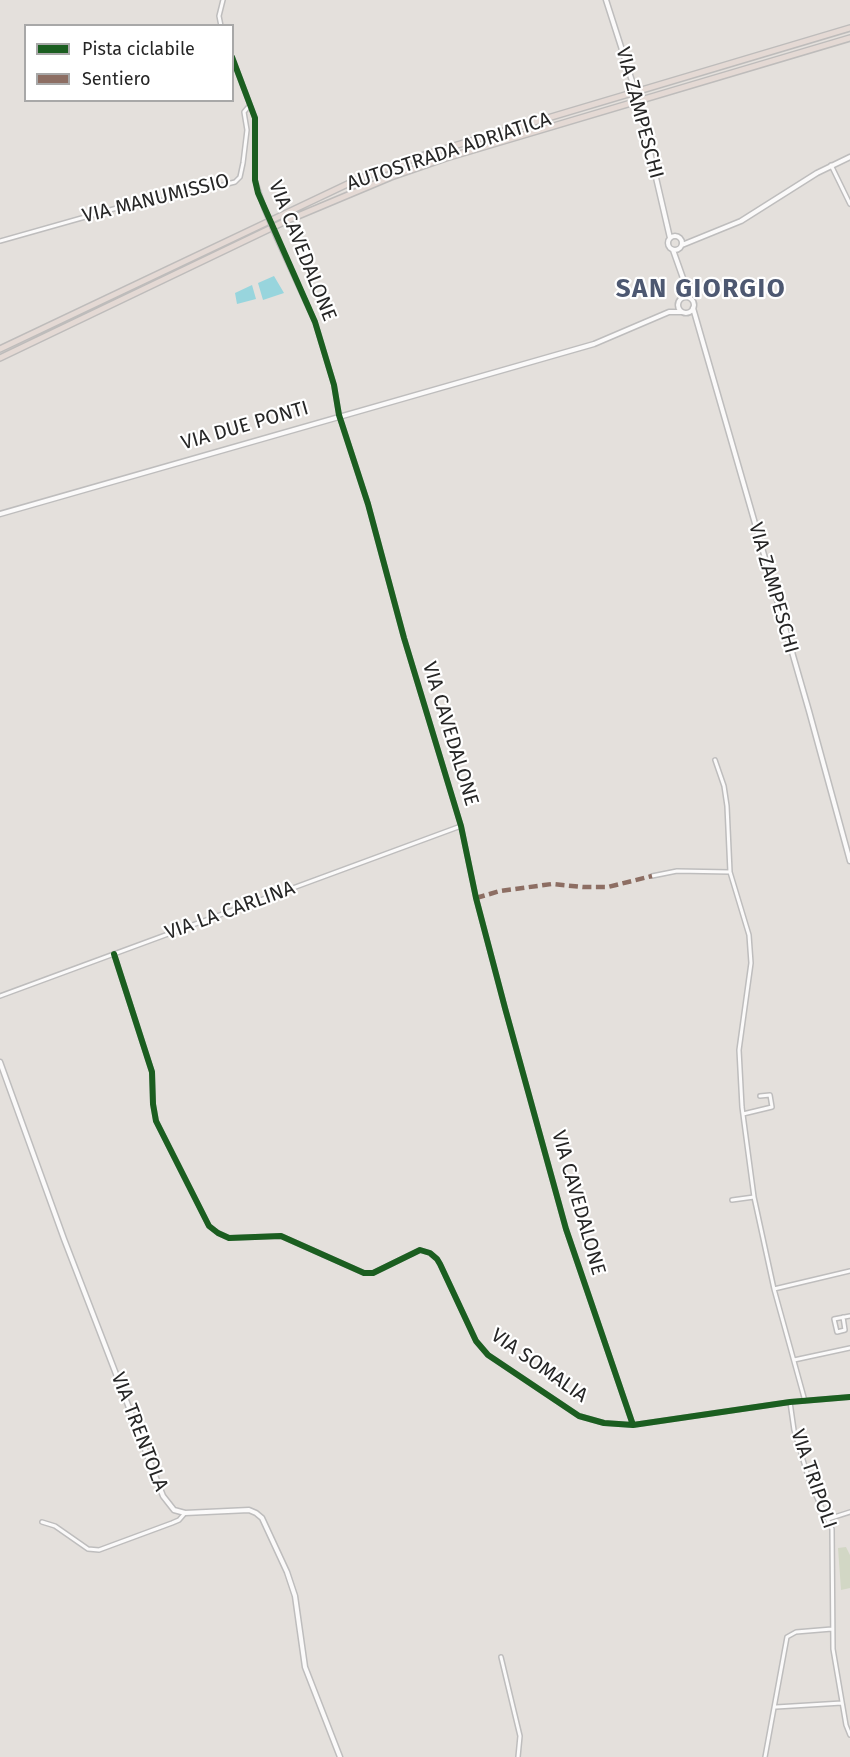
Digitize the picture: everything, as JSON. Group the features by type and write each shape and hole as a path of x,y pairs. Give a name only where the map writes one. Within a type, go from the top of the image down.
{"highway":[{"name":"AUTOSTRADA ADRIATICA","path":"0,349 356,180 427,154 850,28"},
{"name":"AUTOSTRADA ADRIATICA","path":"0,358 286,221 391,177 850,38"}],"street":[{"path":"220,24 219,16 223,0"},
{"name":"VIA ZAMPESCHI","path":"606,0 641,113 669,226 670,238 667,244 678,248 678,237 669,226"},
{"name":"VIA CAVEDALONE","path":"234,62 256,126 255,180 277,239 315,322 334,385 339,415 368,504 404,638 461,826 476,898 496,975 566,1228 633,1425"},
{"name":"VIA MANUMISSIO","path":"0,241 117,208 235,182 240,177 243,163 247,130 244,112 250,105"},
{"path":"690,312 694,303 677,260 678,248 741,221 831,165 850,157"},
{"path":"831,165 850,204"},
{"path":"670,238 678,237 693,241"},
{"path":"687,290 678,303 678,308 681,312 690,312 695,315"},
{"path":"684,297 691,298"},
{"name":"VIA DUE PONTI","path":"0,514 339,415 594,344 669,312 678,303"},
{"name":"VIA ZAMPESCHI","path":"693,308 850,861"},
{"name":"VIA DUE PONTI","path":"669,312 681,312"},
{"path":"715,760 724,786 727,806 730,872 749,935 751,963 738,1050 743,1114 754,1197 774,1289 805,1401"},
{"name":"VIA LA CARLINA","path":"0,996 461,826"},
{"path":"652,876 677,871 730,872"},
{"name":"VIA SOMALIA","path":"114,954 152,1072 156,1120 209,1226 218,1233 229,1238 281,1236 364,1273 373,1273 413,1253 425,1251 437,1259 476,1341 488,1354 579,1416 604,1423 633,1425 790,1402 850,1397"},
{"name":"VIA TRENTOLA","path":"0,1062 60,1228 163,1496 174,1510 185,1513 249,1510 262,1518 287,1572 295,1596 305,1667 340,1757"},
{"path":"743,1114 772,1107 770,1095 760,1096"},
{"path":"732,1200 754,1197"},
{"path":"774,1289 850,1271"},
{"path":"843,1317 845,1330 837,1332 834,1319 843,1317 850,1316"},
{"path":"794,1360 850,1348"},
{"name":"VIA TRIPOLI","path":"790,1402 794,1430 810,1483 828,1519 832,1534 833,1649 846,1725 850,1735"},
{"path":"828,1519 850,1512"},
{"path":"42,1522 55,1526 88,1549 99,1550 179,1520 185,1513"},
{"path":"765,1757 776,1707 787,1636 796,1632 832,1629"},
{"path":"501,1657 520,1736 518,1757"},
{"path":"776,1707 842,1702"}],"green space":[{"path":"846,1547 850,1555 850,1588 841,1590 838,1548"}],"water":[{"path":"274,276 284,293 263,300 258,283"},
{"path":"252,285 256,299 237,304 235,293"}],"marked path":[{"path":"476,898 500,891 552,884 608,887 652,876"}],"cycle path":[{"path":"234,62 255,118 255,180 258,193 315,322 334,385 339,415 368,504 404,638 461,826 476,898 566,1229 633,1425"},
{"path":"114,954 152,1072 156,1121 209,1226 218,1233 229,1238 281,1236 364,1273 373,1273 420,1250 430,1253 440,1264 476,1341 488,1355 579,1416 604,1423 633,1425 790,1402 850,1397"}],"district":[{"name":"SAN GIORGIO","path":"701,290"}]}
